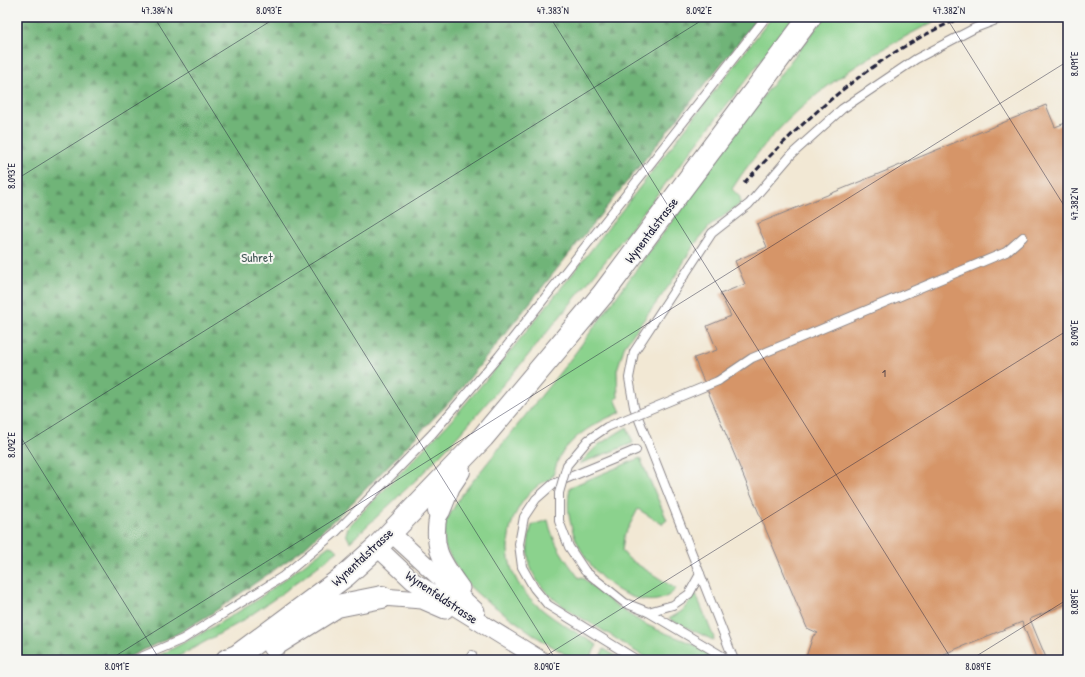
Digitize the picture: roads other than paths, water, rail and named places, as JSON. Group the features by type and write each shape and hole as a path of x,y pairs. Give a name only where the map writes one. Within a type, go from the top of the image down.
{"main road":[{"name":"Wynentalstrasse","path":"227,660 237,656 345,576 384,539 483,437 603,294 810,17"},
{"name":"Wynentalstrasse","path":"439,511 449,486 483,437"},
{"name":"Wynentalstrasse","path":"252,660 337,606 382,597"}],"street":[{"name":"Wynenfeldstrasse","path":"439,511 436,526 437,544 442,561 491,630"},
{"name":"Wynenfeldstrasse","path":"384,539 480,615"},
{"name":"Wynenfeldstrasse","path":"384,539 413,581 541,660"},
{"name":"Wynenfeldstrasse","path":"382,597 422,600 491,630"}],"lane":[{"path":"134,660 183,639 282,577 336,532 432,434 499,356 766,17"},
{"path":"734,660 634,407 629,378 634,352 712,233 749,204 792,154 842,109 916,59 975,28 1004,17"},
{"path":"729,660 648,612 625,603 585,571 569,547 559,521 559,493 566,465 588,440 607,427 718,381 752,358 1006,252 1023,237"},
{"path":"636,450 553,484 536,499 524,517 519,544 522,566 534,588 548,605 636,660"},
{"path":"648,612 673,605 689,594 700,574"}],"railway":[{"path":"744,183 818,110 872,67 931,32 963,17"}],"park label":[{"name":"Suhret","path":"257,257"}]}
